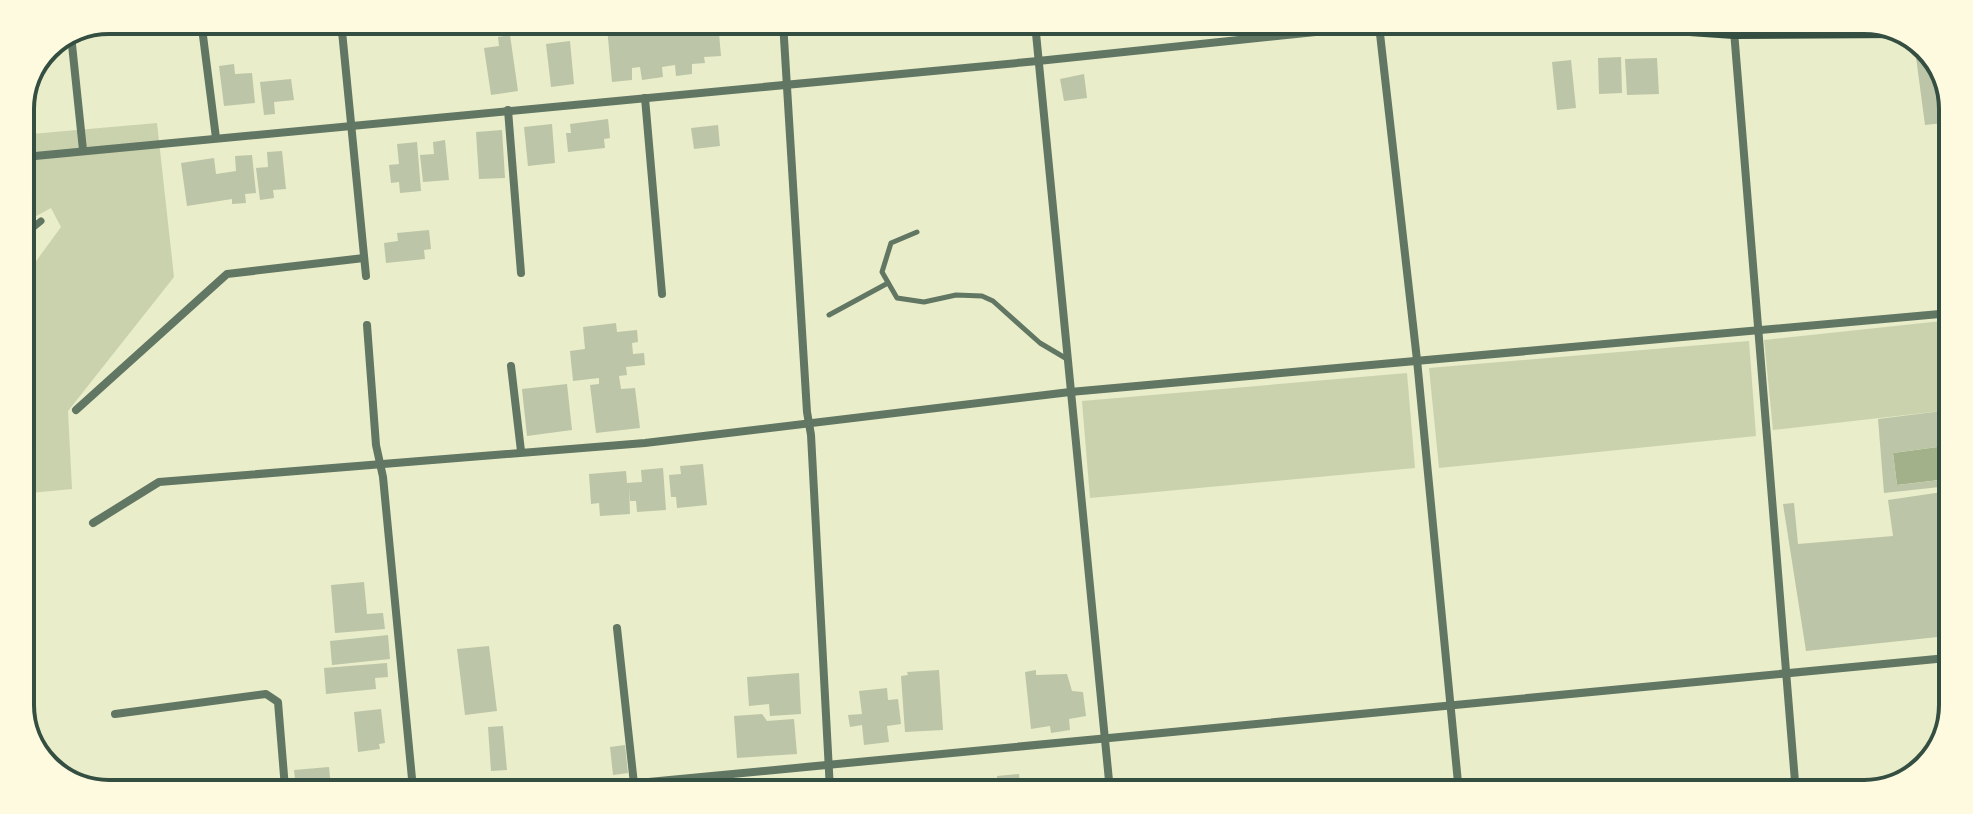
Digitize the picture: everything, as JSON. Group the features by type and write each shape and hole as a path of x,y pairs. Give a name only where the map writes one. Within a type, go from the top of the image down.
{"street":[{"path":"203,34 216,138"},
{"path":"342,34 366,276"},
{"path":"784,34 830,780"},
{"path":"1036,34 1109,780"},
{"path":"35,156 1294,34"},
{"path":"1381,34 1417,360 1458,780"},
{"path":"1734,34 1795,780"},
{"path":"72,44 83,150"},
{"path":"645,98 662,294"},
{"path":"508,110 521,273"},
{"path":"34,227 41,221"},
{"path":"76,410 227,274 364,258"},
{"path":"93,523 159,482 645,443 1070,392 1939,314"},
{"path":"367,325 412,780"},
{"path":"511,366 521,451"},
{"path":"617,628 634,780"},
{"path":"675,780 1939,659"},
{"path":"115,714 266,694 273,696 278,702 284,780"}],"lane":[{"path":"917,232 891,243 882,272 897,298 924,302 956,295 982,296 993,301 1040,343 1067,359"},
{"path":"829,315 888,283"}],"shaded area":[{"path":"157,123 174,277 68,411 72,489 34,493 34,264 61,227 51,208 34,217 34,134"},
{"path":"1939,321 1939,411 1773,430 1764,340"},
{"path":"1749,341 1756,436 1439,468 1429,368"},
{"path":"1407,373 1415,468 1090,498 1082,401"},
{"path":"1939,447 1939,480 1897,485 1893,453"}],"building":[{"path":"608,34 719,34 721,56 704,57 705,63 692,64 692,74 676,76 675,65 662,67 663,77 642,80 640,67 632,68 632,80 612,82"},
{"path":"510,35 518,91 491,95 484,48 499,46 498,37"},
{"path":"570,41 574,84 551,87 546,44"},
{"path":"1621,57 1622,93 1599,94 1598,58"},
{"path":"1916,57 1924,63 1935,85 1939,124 1925,125"},
{"path":"1657,58 1659,94 1627,95 1625,59"},
{"path":"1571,60 1576,108 1557,110 1552,62"},
{"path":"234,64 235,74 252,73 255,103 224,106 219,66"},
{"path":"1084,74 1087,98 1064,101 1060,79"},
{"path":"291,79 294,100 274,102 275,114 264,115 260,82"},
{"path":"608,119 610,138 604,139 605,148 568,152 566,133 571,133 570,124"},
{"path":"552,124 555,163 528,166 524,127"},
{"path":"718,125 720,146 694,149 691,128"},
{"path":"502,130 505,178 479,179 476,132"},
{"path":"445,140 449,180 423,182 420,155 434,154 433,142"},
{"path":"417,142 421,191 400,193 399,182 391,183 389,165 399,164 397,144"},
{"path":"282,151 286,189 273,190 274,198 260,200 256,168 268,167 267,152"},
{"path":"252,155 256,193 245,194 246,203 232,204 232,199 187,206 181,163 214,158 216,174 236,171 235,156"},
{"path":"429,230 431,249 424,250 425,259 386,263 384,243 398,241 397,233"},
{"path":"616,323 617,332 637,330 638,342 632,343 633,354 644,353 645,365 626,367 627,375 619,376 621,389 635,388 640,428 596,433 590,385 599,384 599,378 573,381 570,351 585,349 583,327"},
{"path":"567,384 572,430 527,436 522,389"},
{"path":"1939,411 1939,447 1893,453 1897,485 1939,480 1939,487 1884,493 1878,419"},
{"path":"703,464 707,505 677,508 676,497 671,497 669,475 681,474 680,466"},
{"path":"663,468 666,510 637,512 636,501 630,501 629,486 630,514 600,516 599,503 591,504 589,474 626,471 627,483 642,482 641,470"},
{"path":"1939,492 1939,637 1806,651 1783,504 1794,503 1798,544 1893,536 1888,500"},
{"path":"364,582 367,614 383,613 385,629 335,633 331,585"},
{"path":"388,635 390,659 332,665 330,641"},
{"path":"489,646 497,711 465,715 457,649"},
{"path":"387,663 388,677 375,678 376,689 326,694 324,668"},
{"path":"939,670 943,730 905,732 901,676 908,675 907,672"},
{"path":"1036,670 1036,675 1067,674 1072,691 1083,692 1086,716 1069,719 1070,730 1051,733 1050,726 1031,729 1025,672"},
{"path":"799,673 801,714 770,716 769,704 749,706 747,677"},
{"path":"887,688 888,700 898,699 901,724 887,726 889,742 864,745 862,725 850,727 848,715 862,714 859,691"},
{"path":"381,709 385,743 379,744 380,749 358,752 354,712"},
{"path":"762,714 767,721 794,719 797,754 737,758 734,716"},
{"path":"503,726 507,770 491,771 488,727"},
{"path":"625,745 628,773 613,775 610,747"},
{"path":"329,767 330,780 295,780 294,770"},
{"path":"1019,774 1020,780 997,780 997,776"}]}
